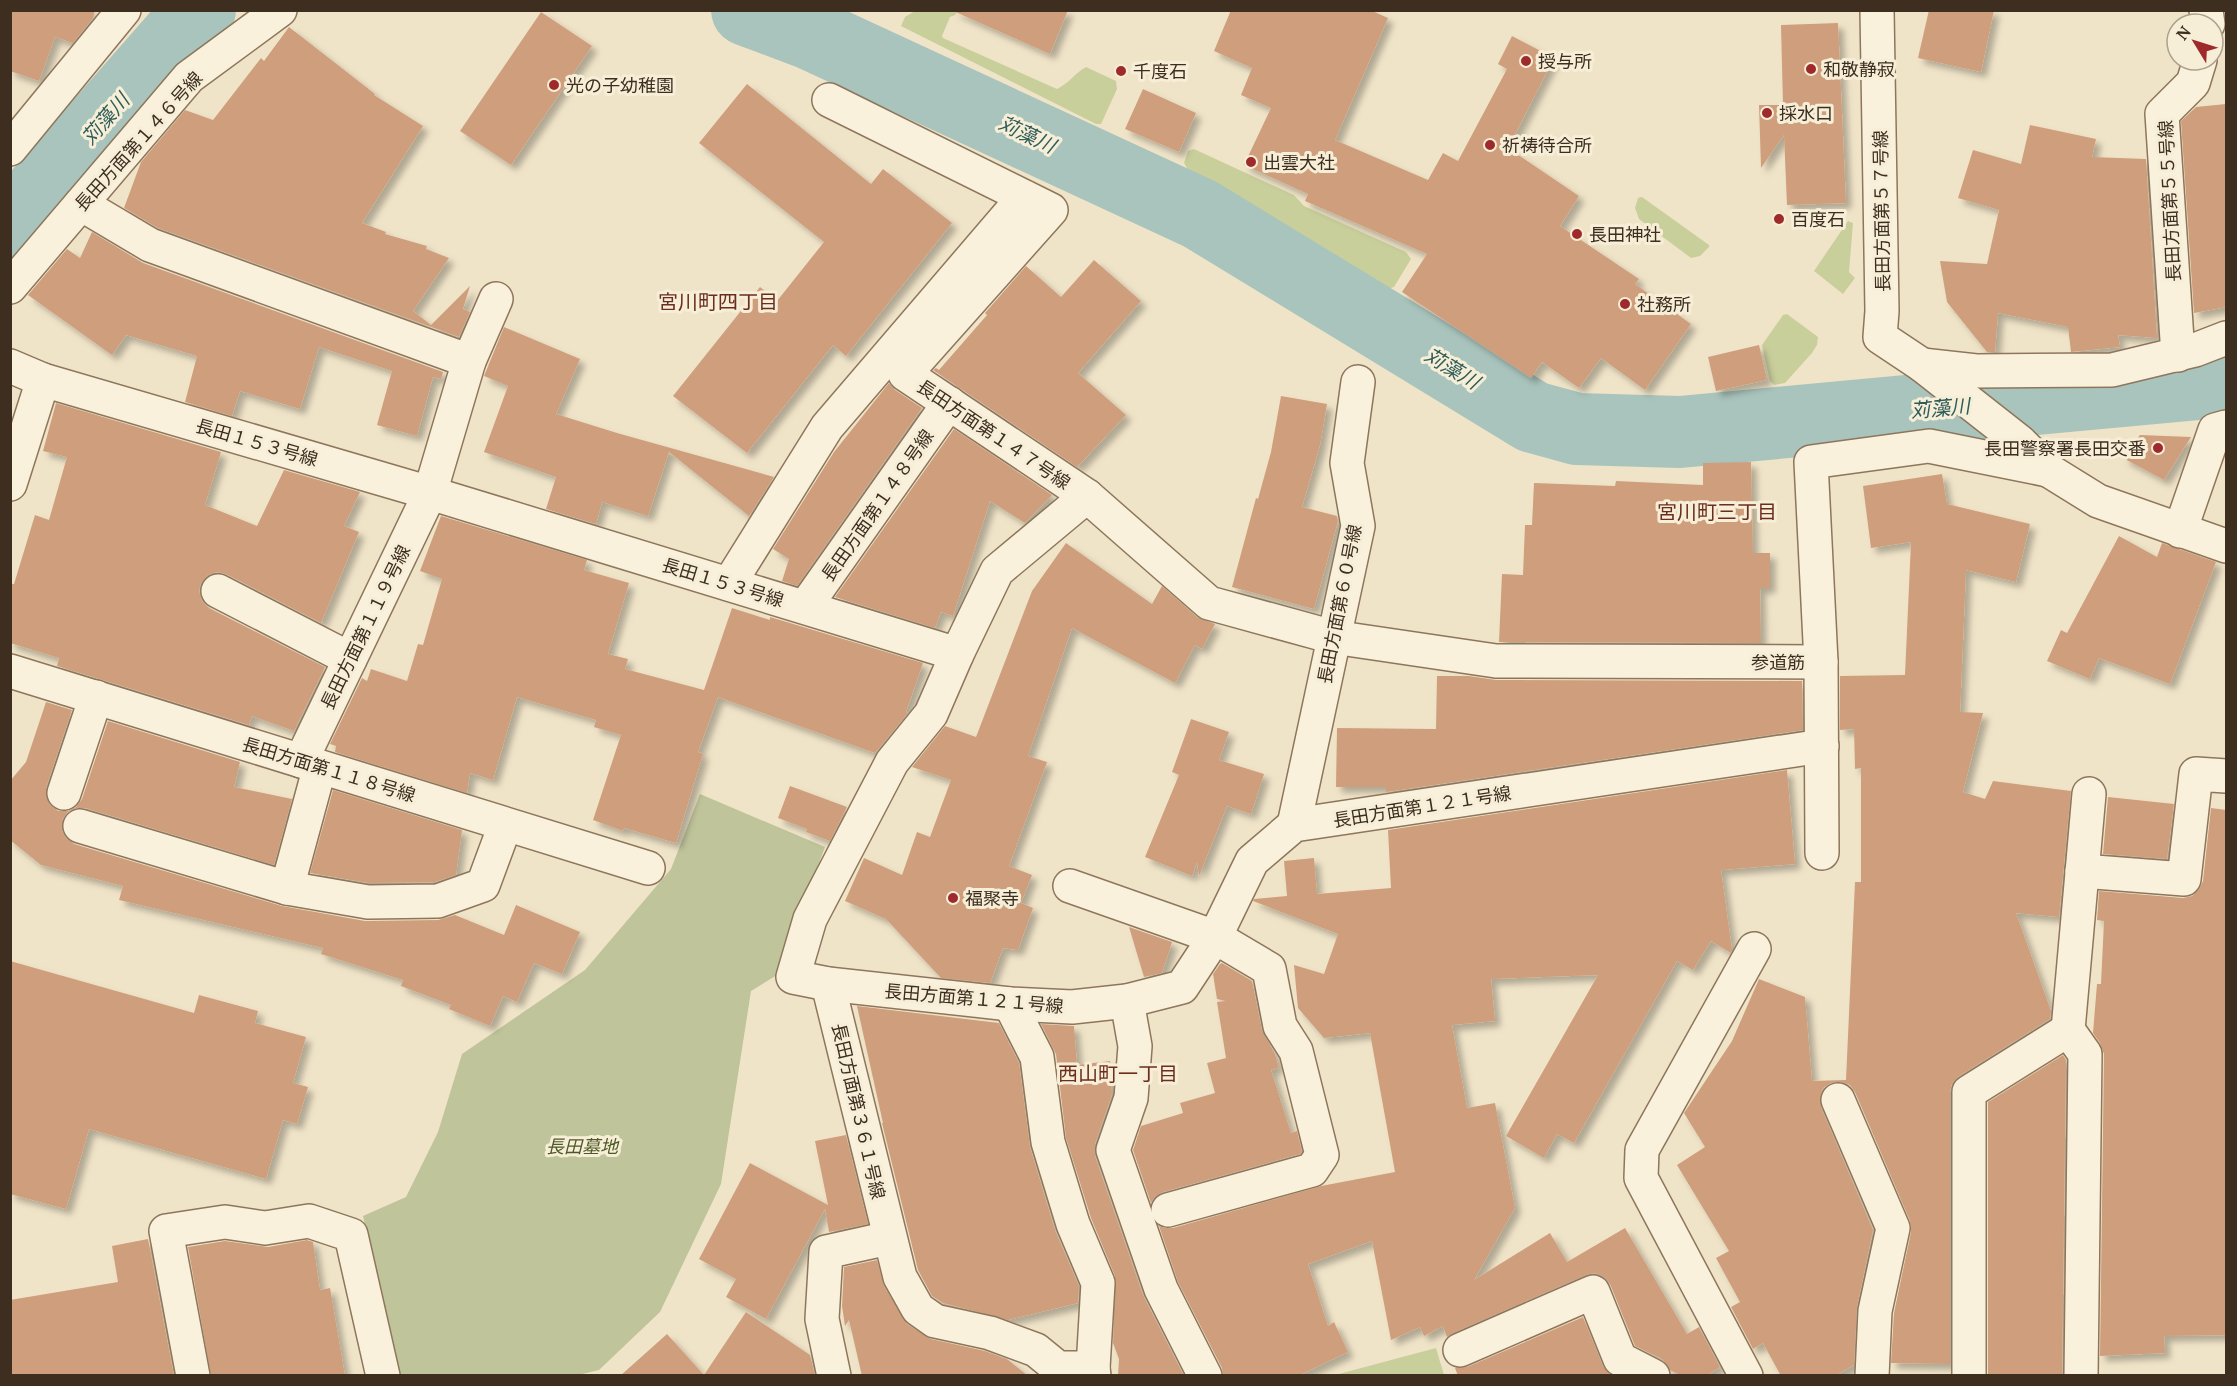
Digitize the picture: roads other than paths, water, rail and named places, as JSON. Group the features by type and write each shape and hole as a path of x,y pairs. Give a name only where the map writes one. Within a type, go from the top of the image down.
{"street":[{"path":"10,149 124,10"},
{"name":"長田方面第１４６号線","path":"10,287 189,77 280,10"},
{"name":"長田方面第５７号線","path":"1877,10 1882,311 1880,337 1932,373"},
{"name":"長田方面第５５号線","path":"2178,355 2162,114 2193,83 2196,72"},
{"path":"729,584 827,427 1037,203 829,100"},
{"name":"長田方面第１４７号線","path":"1037,203 905,374 1087,496"},
{"path":"81,204 150,245 469,361"},
{"name":"長田方面第１１９号線","path":"287,888 308,771 350,659 430,493 469,361 496,299"},
{"path":"1932,373 2112,370 2178,355 2226,338"},
{"name":"長田１５３号線","path":"10,366 43,380 430,493 957,654"},
{"name":"参道筋","path":"1932,373 2020,442 2048,470 2098,501 2226,546"},
{"path":"10,484 43,380"},
{"name":"長田方面第６０号線","path":"1294,825 1358,526 1347,463 1358,382"},
{"name":"長田方面第１４８号線","path":"805,607 949,403"},
{"path":"2180,531 2212,477 2215,430 2226,427"},
{"name":"参道筋","path":"1333,637 1496,662 1821,662 1811,462 1929,446 2048,470"},
{"path":"957,654 997,571 1087,496 1209,603 1333,637"},
{"path":"218,591 350,659"},
{"name":"長田方面第１２１号線","path":"957,654 931,714 892,762 810,919 793,977 828,984 1010,1004 1072,1007 1126,1001 1182,987 1215,937 1252,861 1294,825 1822,746"},
{"path":"1821,662 1822,853"},
{"name":"長田方面第１１８号線","path":"10,671 96,697 308,771 648,868"},
{"path":"64,793 96,697"},
{"path":"2082,871 2184,879 2196,774 2226,776"},
{"path":"2081,1376 2085,1054 2068,1030 2089,794"},
{"path":"80,826 287,888 368,903 438,901 483,885 500,839"},
{"path":"1070,886 1215,937 1269,969 1280,1026 1296,1051 1322,1155 1312,1170 1168,1210"},
{"path":"1746,1376 1641,1178 1642,1150 1754,949"},
{"name":"長田方面第３６１号線","path":"828,984 889,1238 900,1277 918,1309 935,1321 990,1333 1036,1350 1058,1368 1093,1372"},
{"path":"1126,1001 1135,1046 1131,1098 1113,1150 1161,1289 1204,1376"},
{"path":"1010,1004 1037,1057 1048,1142 1073,1224 1098,1283 1093,1372"},
{"path":"1969,1376 1969,1092 2068,1030"},
{"path":"1838,1100 1893,1228 1875,1311 1872,1376"},
{"path":"193,1376 166,1231 225,1222 265,1228 309,1221 351,1235 383,1376"},
{"path":"834,1376 822,1319 826,1252 889,1238"},
{"path":"1460,1350 1593,1292 1620,1359 1653,1376"}],"waterway":[{"name":"苅藻川","path":"10,227 200,10"},
{"name":"苅藻川","path":"747,10 811,34 1200,214 1533,417 1577,429 1680,432 2210,383 2226,377"}],"place":[{"name":"授与所","path":"1526,61"},
{"name":"和敬静寂","path":"1811,69"},
{"name":"千度石","path":"1121,71"},
{"name":"光の子幼稚園","path":"554,85"},
{"name":"採水口","path":"1767,113"},
{"name":"祈祷待合所","path":"1490,145"},
{"name":"出雲大社","path":"1251,162"},
{"name":"百度石","path":"1779,219"},
{"name":"長田神社","path":"1577,234"},
{"name":"社務所","path":"1625,304"},
{"name":"長田警察署長田交番","path":"2158,448"},
{"name":"福聚寺","path":"953,898"}],"district":[{"name":"宮川町四丁目","path":"718,301"},
{"name":"宮川町三丁目","path":"1717,511"},
{"name":"西山町一丁目","path":"1118,1073"}],"park label":[{"name":"長田墓地","path":"582,1146"}]}
